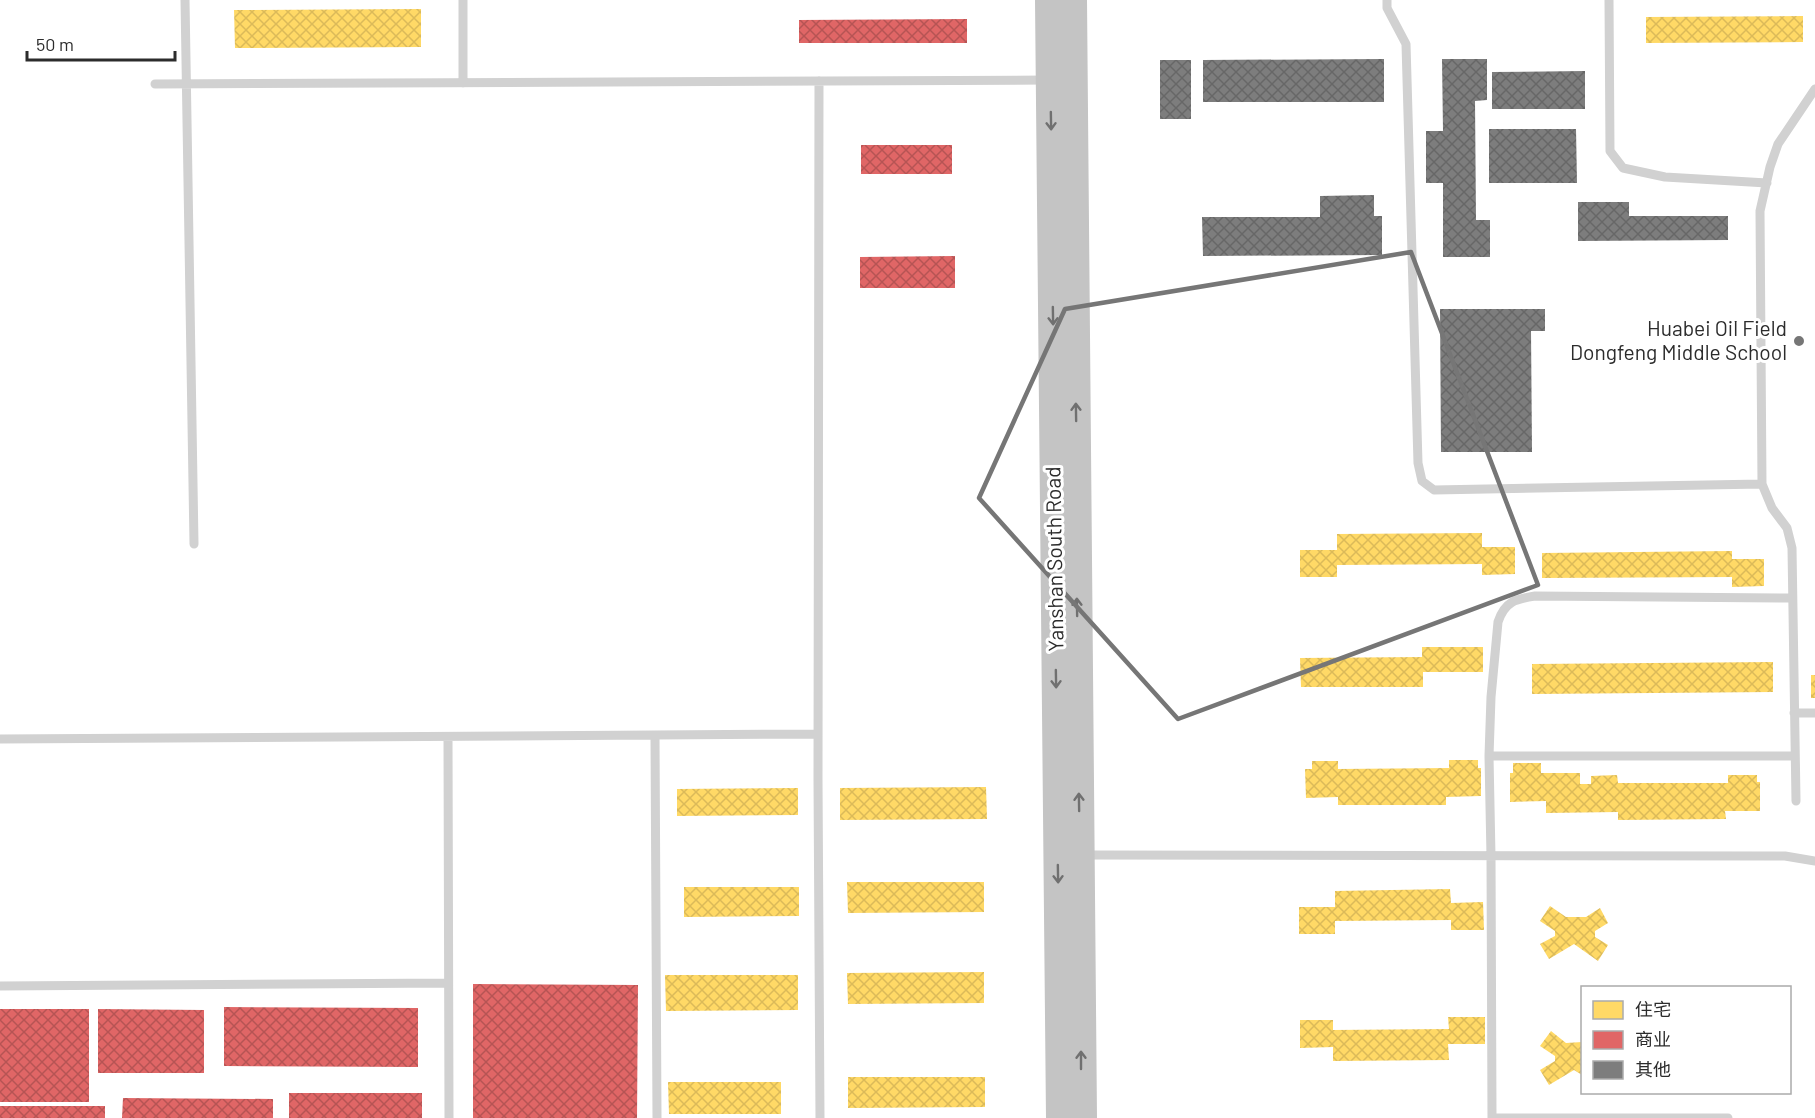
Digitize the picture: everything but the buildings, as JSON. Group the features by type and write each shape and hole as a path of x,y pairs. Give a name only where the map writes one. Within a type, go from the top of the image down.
{"main road":[{"name":"Yanshan South Road","path":"1050,0 1061,1118"},
{"name":"Yanshan South Road","path":"1072,0 1082,1118"}],"lane":[{"path":"185,0 194,544"},
{"path":"463,0 463,83"},
{"path":"1387,0 1387,8 1406,44 1418,463 1422,481 1434,490 1762,484"},
{"path":"1609,0 1610,151 1623,168 1665,177 1767,183"},
{"path":"155,84 1051,80"},
{"path":"819,81 819,1118"},
{"path":"1796,801 1792,549 1787,528 1772,508 1762,484 1760,212 1778,144 1815,89"},
{"path":"1728,1118 1492,1118 1489,756 1491,697 1498,622 1501,611 1514,600 1535,596 1792,598"},
{"path":"1794,713 1815,713"},
{"path":"0,739 818,734"},
{"path":"655,735 657,1118"},
{"path":"448,737 448,1118"},
{"path":"1489,756 1795,756"},
{"path":"1080,855 1785,856 1815,861"},
{"path":"0,986 448,982"}],"highlighted area":[{"path":"1411,252 1538,585 1178,719 979,498 1065,309"}],"place":[{"name":"Huabei Oil Field Dongfeng Middle School","path":"1799,341"}]}
